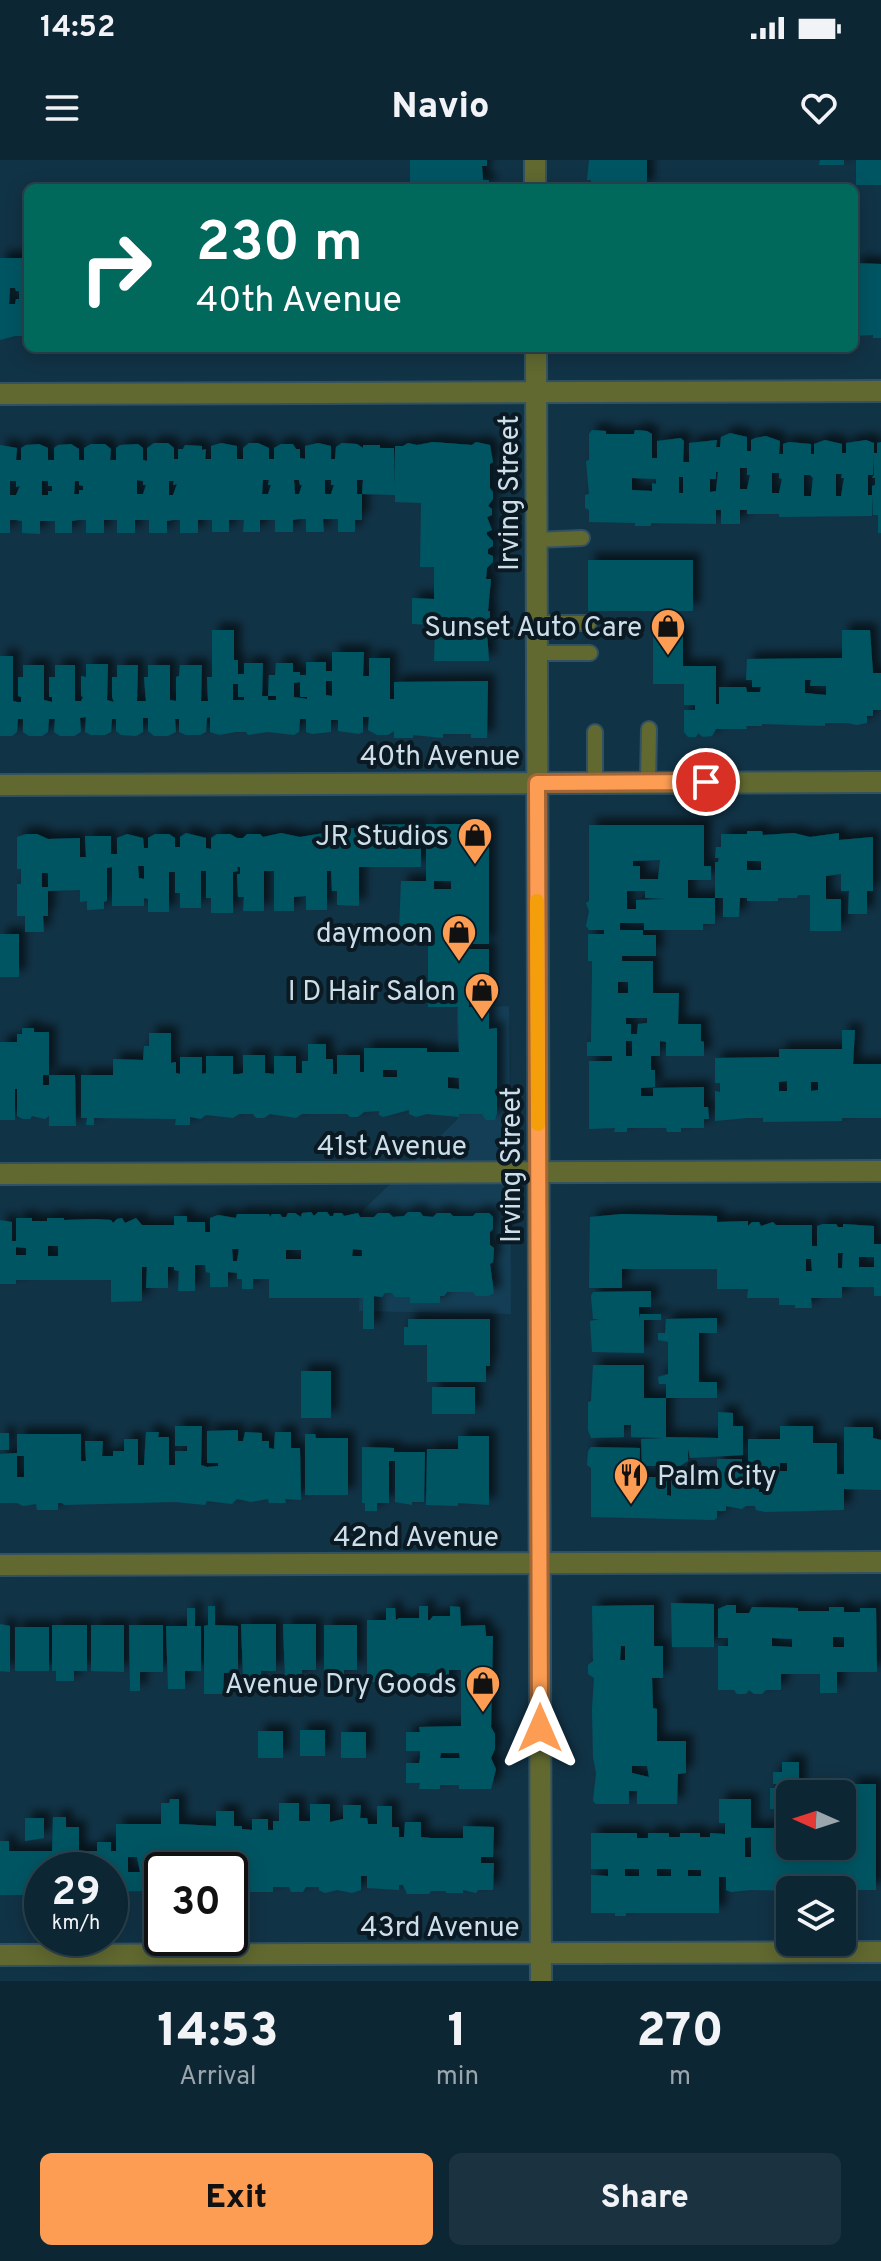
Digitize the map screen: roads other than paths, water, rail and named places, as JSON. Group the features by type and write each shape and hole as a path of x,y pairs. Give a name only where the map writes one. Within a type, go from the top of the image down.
{"street":[{"path":"535,160 535,184"},
{"name":"Irving Street","path":"536,352 541,1981"},
{"path":"0,394 881,391"},
{"name":"40th Avenue","path":"0,785 881,782"},
{"name":"41st Avenue","path":"0,1174 881,1171"},
{"name":"42nd Avenue","path":"0,1565 881,1562"},
{"name":"43rd Avenue","path":"0,1955 881,1952"}],"lane":[{"path":"536,540 582,538"},
{"path":"536,623 589,623"},
{"path":"537,653 590,653"},
{"path":"648,782 649,729"},
{"path":"595,732 595,782"}],"place":[{"name":"Sunset Auto Care","path":"668,657"},
{"name":"JR Studios","path":"475,866"},
{"name":"daymoon","path":"459,963"},
{"name":"I D Hair Salon","path":"482,1021"},
{"name":"Palm City","path":"631,1506"},
{"name":"Avenue Dry Goods","path":"483,1714"}]}
